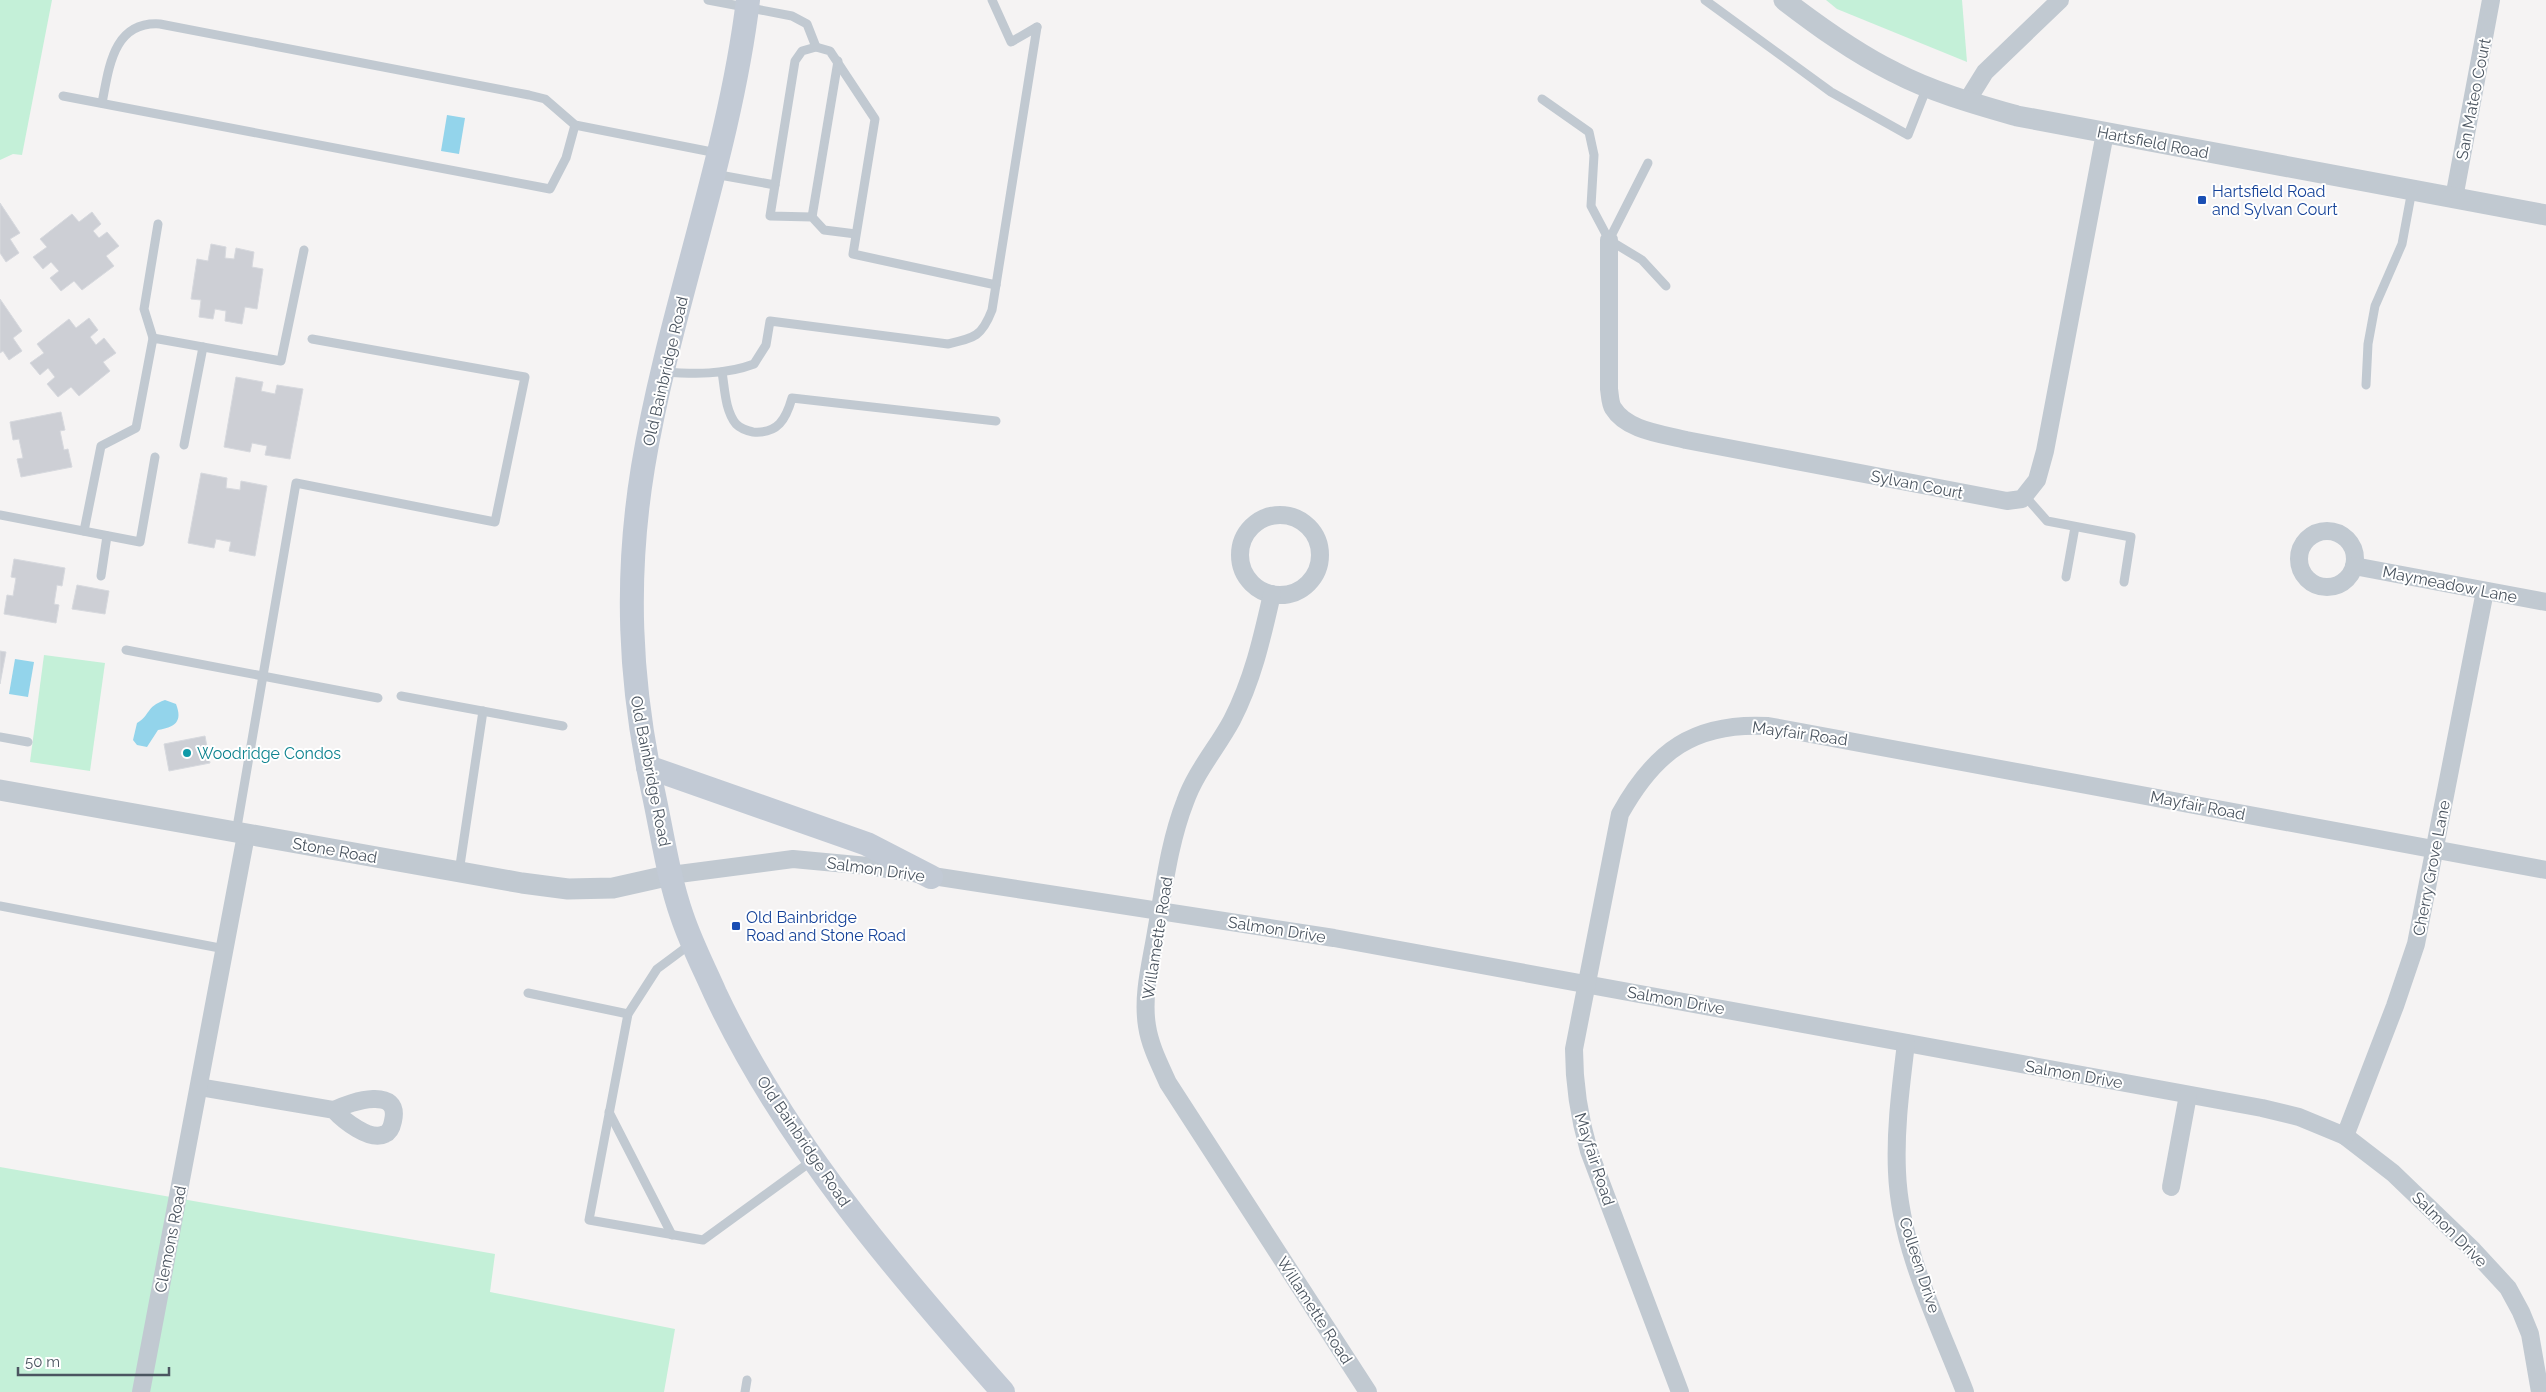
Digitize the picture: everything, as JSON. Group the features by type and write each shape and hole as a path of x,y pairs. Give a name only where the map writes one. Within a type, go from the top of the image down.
{"main road":[{"name":"Old Bainbridge Road","path":"748,4 731,99 662,372 643,467 634,544 631,610 634,679 641,737 671,875 682,916 731,1026 758,1074 813,1160 896,1268 1003,1392"},
{"path":"648,767 867,844 931,877"}],"street":[{"name":"Hartsfield Road","path":"1784,0 1854,49 1893,72 1927,87 2017,116 2546,215"},
{"path":"1967,101 1985,72 2060,0"},
{"name":"San Mateo Court","path":"2454,198 2491,0"},
{"path":"2025,496 2037,480 2055,405 2105,133"},
{"name":"Sylvan Court","path":"1609,240 1609,389 1612,407 1623,420 1641,428 1686,440 2007,501 2022,499 2025,496"},
{"path":"1280,514 1294,516 1306,523 1315,533 1320,546 1320,560 1315,576 1305,586 1293,593 1272,594 1264,592 1252,584 1244,572 1240,559 1241,545 1245,534 1254,523 1266,517 1280,514"},
{"name":"Maymeadow Lane","path":"2354,566 2546,602"},
{"name":"Cherry Grove Lane","path":"2345,1136 2396,1006 2416,944 2485,590"},
{"name":"Willamette Road","path":"1272,594 1257,662 1246,693 1231,723 1198,771 1185,801 1174,837 1146,993 1147,1026 1168,1083 1368,1392"},
{"name":"Mayfair Road","path":"1680,1392 1589,1151 1580,1120 1574,1080 1574,1049 1620,814 1636,784 1652,765 1692,737 1734,726 1768,726 2546,870"},
{"name":"Stone Road","path":"0,790 459,872 568,889 613,888 671,875"},
{"name":"Clemons Road","path":"141,1392 225,948 241,834"},
{"name":"Salmon Drive","path":"671,875 792,859 868,866 1334,938 2188,1094 2299,1117 2345,1136 2393,1173 2474,1250 2508,1288 2530,1334 2540,1392"},
{"name":"Colleen Drive","path":"1906,1043 1897,1128 1897,1173 1903,1216 1914,1260 1965,1392"},
{"path":"199,1087 334,1110"},
{"path":"2171,1188 2188,1094"}],"lane":[{"path":"709,0 748,4 792,16 807,24 816,47"},
{"path":"662,372 722,372 754,364 766,346 770,321 948,344 973,338 986,326 992,310 1037,26 1012,42 992,0"},
{"path":"1705,0 1832,92 1908,135 1927,87"},
{"path":"102,103 112,54 122,39 135,29 149,23 545,99 575,125 715,163 775,184"},
{"path":"856,234 824,230 812,217 770,216 796,61 802,51 816,47 830,51 875,119 853,254 996,285"},
{"path":"812,217 838,61"},
{"path":"63,96 550,189 566,158 575,125"},
{"path":"1542,99 1589,132 1594,155 1591,206 1609,240 1642,260 1666,286"},
{"path":"1609,240 1648,163"},
{"path":"2366,385 2368,344 2375,306 2402,244 2412,190"},
{"path":"84,531 101,446 136,428 153,338 144,309 158,224"},
{"path":"153,338 281,361 304,250"},
{"path":"241,834 263,676 296,483 495,522 526,377 312,339"},
{"path":"184,444 203,347"},
{"path":"722,372 727,408 737,425 748,431 763,433 778,428 787,414 792,398 996,421"},
{"path":"0,515 140,542 155,457"},
{"path":"2025,496 2047,521 2131,538 2124,582"},
{"path":"2066,578 2075,527"},
{"path":"101,576 107,536"},
{"path":"126,650 378,698"},
{"path":"401,696 563,726"},
{"path":"459,872 483,711"},
{"path":"0,737 28,742"},
{"path":"0,906 225,948"},
{"path":"693,943 657,969 628,1014 589,1220 703,1240 813,1160"},
{"path":"528,993 628,1014"},
{"path":"609,1112 672,1235"},
{"path":"745,1392 747,1380"}],"green space":[{"path":"0,0 52,0 22,155 13,154 0,160"},
{"path":"1826,0 1962,0 1967,62 1837,9"},
{"path":"44,655 105,663 90,771 30,762"},
{"path":"0,1167 495,1254 490,1292 675,1329 664,1392 0,1392"}],"water":[{"path":"447,115 465,118 459,154 441,151"},
{"path":"15,659 34,662 28,697 9,694"},
{"path":"165,700 176,704 179,715 176,723 158,730 147,747 137,745 133,740 137,723 154,705"}],"building":[{"path":"0,203 20,233 10,239 19,253 6,262 0,253"},
{"path":"92,212 101,224 93,231 99,238 107,232 119,246 106,256 114,266 82,290 74,281 61,291 50,278 59,271 51,262 43,269 33,257 47,247 40,239 72,214 79,222"},
{"path":"211,244 226,247 225,258 234,259 236,248 254,252 252,267 263,269 257,309 245,307 242,324 225,321 226,311 215,309 213,319 199,317 201,300 191,299 197,259 208,261"},
{"path":"0,299 22,331 13,338 22,351 9,360 3,351 0,353"},
{"path":"89,318 98,330 90,337 96,345 104,338 116,353 103,362 110,371 79,396 71,387 58,397 47,384 55,377 48,368 40,375 30,363 44,353 37,344 69,319 76,328"},
{"path":"236,377 263,382 261,391 275,394 277,385 303,389 290,459 265,455 267,446 252,443 250,452 224,447"},
{"path":"61,412 65,430 60,431 64,450 68,449 72,467 21,477 17,459 23,458 19,439 13,440 10,422"},
{"path":"201,473 227,478 226,488 240,490 241,481 267,486 255,556 229,551 231,542 216,539 214,548 188,543"},
{"path":"14,559 65,568 62,586 57,585 54,604 59,605 56,623 4,614 7,595 13,596 16,578 11,577"},
{"path":"77,585 109,591 105,614 72,609"},
{"path":"0,651 6,652 0,684"},
{"name":"Woodridge Condos","path":"205,736 210,763 169,771 164,744"}],"place":[{"name":"Hartsfield Road and Sylvan Court","path":"2202,200"},
{"name":"Woodridge Condos","path":"187,753"},
{"name":"Old Bainbridge Road and Stone Road","path":"736,926"}]}
